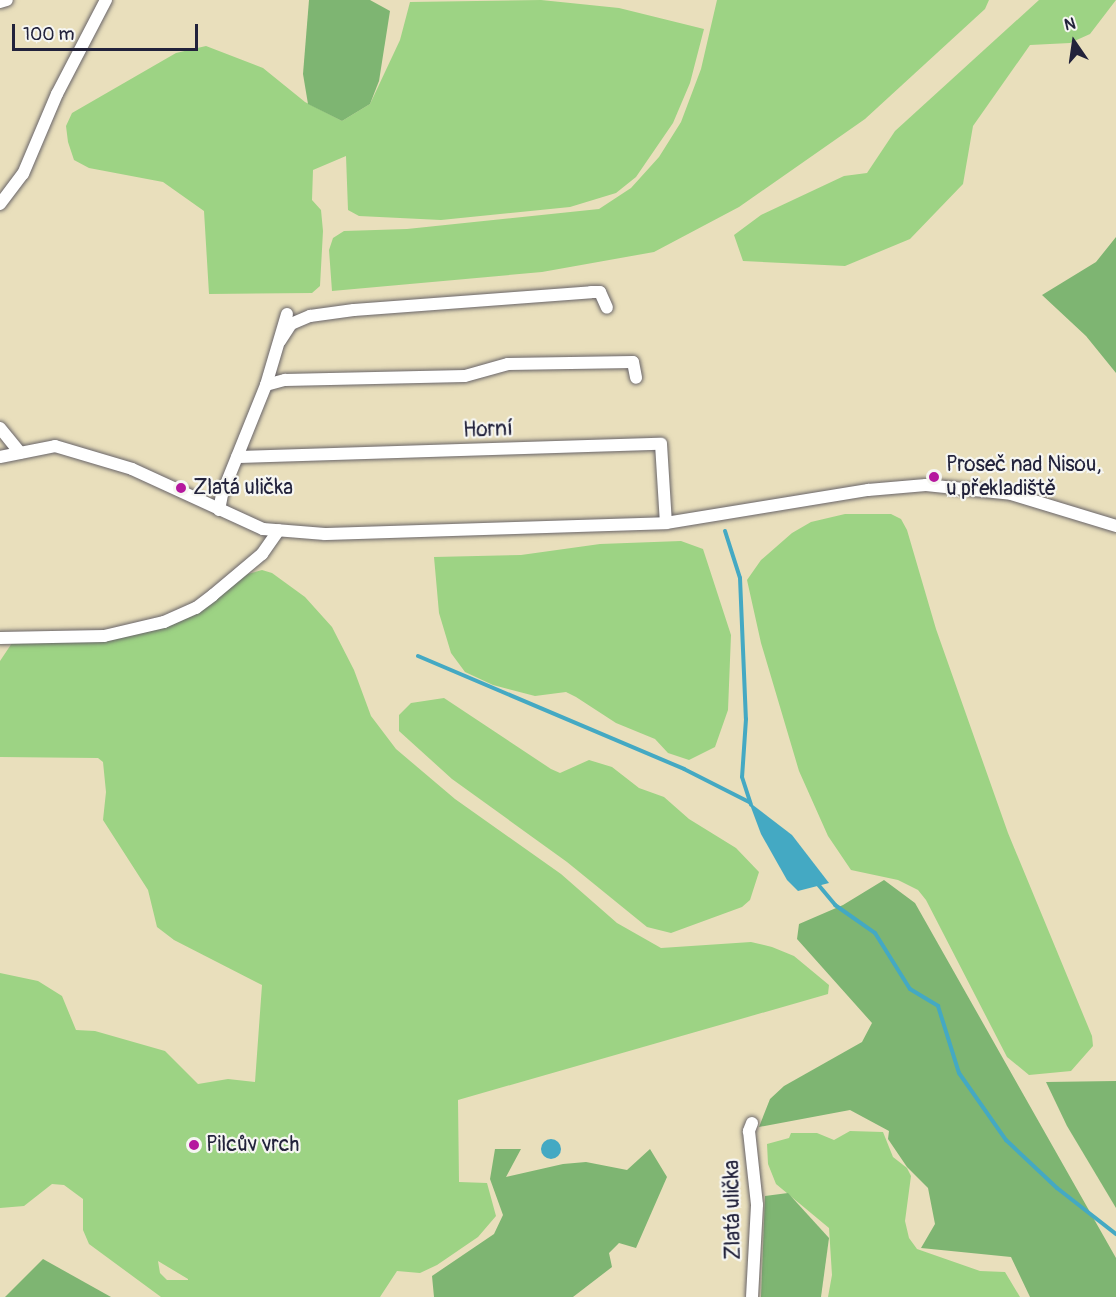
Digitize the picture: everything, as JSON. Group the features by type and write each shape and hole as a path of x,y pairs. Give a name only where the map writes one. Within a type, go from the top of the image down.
{"street":[{"path":"0,2 7,0"},
{"path":"0,204 23,174 57,94 106,0"},
{"path":"280,341 291,324 330,313 604,291 606,308"},
{"path":"219,510 222,494 266,385 287,314"},
{"path":"266,385 285,380 465,376 508,363 633,362 636,378"},
{"path":"0,428 20,453"},
{"name":"Horní","path":"237,457 661,444 666,523"},
{"path":"0,457 55,446 132,469 263,529 325,534 666,523 868,490 926,485 1011,494 1116,526"},
{"path":"0,638 104,636 164,622 196,608 213,595 262,554 279,530"},
{"name":"Zlatá ulička","path":"752,1123 749,1131 757,1205 752,1297"}],"green space":[{"path":"309,0 370,0 390,11 379,81 370,104 342,121 308,104 303,74"},
{"path":"541,0 619,8 704,29 690,83 673,123 636,177 616,193 570,207 441,220 359,216 348,210 346,156 313,170 312,200 321,210 323,231 320,286 312,293 209,294 204,211 163,182 89,168 74,160 68,142 66,126 72,113 176,53 206,46 263,68 305,102 342,121 370,104 400,40 410,2"},
{"path":"717,0 989,0 985,9 865,119 739,207 654,252 542,272 332,291 329,250 333,238 344,231 407,229 599,209 631,188 659,157 681,122 701,69"},
{"path":"1039,0 1116,0 1090,34 1070,43 1030,45 973,126 963,184 910,239 845,266 743,261 734,235 761,215 844,176 867,173 895,131"},
{"path":"1116,237 1116,373 1086,336 1042,295 1096,262"},
{"path":"845,514 891,514 901,519 907,530 936,629 1008,833 1092,1036 1093,1046 1071,1071 1029,1075 1007,1057 926,900 918,890 898,880 851,870 828,836 799,771 761,643 747,580 761,560 792,533 811,522"},
{"path":"681,541 703,549 731,635 728,710 715,747 689,760 668,753 655,739 616,723 566,692 535,696 493,685 465,672 451,653 439,613 434,557 521,555 600,544"},
{"path":"262,570 272,573 305,597 332,627 354,670 371,716 396,749 455,799 561,874 617,923 661,948 751,942 772,947 794,956 829,985 828,994 458,1100 459,1182 487,1183 496,1216 478,1237 437,1265 420,1273 397,1271 380,1297 161,1297 89,1244 83,1230 83,1199 64,1185 52,1184 24,1206 0,1208 0,973 38,981 62,996 76,1030 95,1031 165,1051 198,1084 228,1079 255,1082 262,985 174,940 157,927 148,890 103,820 106,792 103,762 98,758 0,757 0,661 12,643 166,626 195,615 248,574","holes":["158,1261 188,1279 167,1280 160,1273"]},
{"path":"444,698 551,769 560,773 589,760 612,767 639,788 664,797 689,819 736,848 759,872 750,900 742,907 671,933 647,927 567,862 452,779 399,731 399,715 411,703"},
{"path":"884,880 915,903 1116,1258 1116,1297 1030,1297 1011,1257 921,1248 935,1224 928,1188 907,1167 888,1139 889,1131 850,1110 759,1127 770,1099 784,1086 862,1042 872,1023 797,939 799,924 843,905"},
{"path":"1116,1081 1116,1208 1067,1126 1046,1082"},
{"path":"850,1131 883,1132 893,1157 907,1168 911,1176 905,1221 909,1238 917,1249 980,1271 1005,1272 1020,1297 828,1297 832,1275 829,1228 776,1184 768,1164 767,1144 789,1138 791,1133 817,1133 834,1140"},
{"path":"495,1149 521,1149 506,1177 563,1164 586,1162 627,1170 650,1149 667,1177 636,1248 619,1243 609,1253 612,1267 573,1297 434,1297 432,1276 494,1234 503,1215 490,1179"},
{"path":"788,1193 829,1238 821,1297 761,1297 765,1196"},
{"path":"43,1259 111,1297 5,1297"}],"water":[{"path":"749,802 792,835 829,883 798,891 787,880 761,834"},
{"path":"551,1139 558,1142 561,1149 558,1156 551,1159 544,1156 541,1149 544,1142"}],"waterway":[{"path":"725,531 740,578 746,719 742,777 751,805"},
{"path":"418,656 684,769 749,802"},
{"path":"816,882 835,905 875,933 910,989 938,1006 959,1073 1006,1140 1057,1188 1116,1234"}],"place":[{"name":"Proseč nad Nisou, u překladiště","path":"934,477"},
{"name":"Zlatá ulička","path":"181,488"},
{"name":"Pilcův vrch","path":"194,1145"}]}
